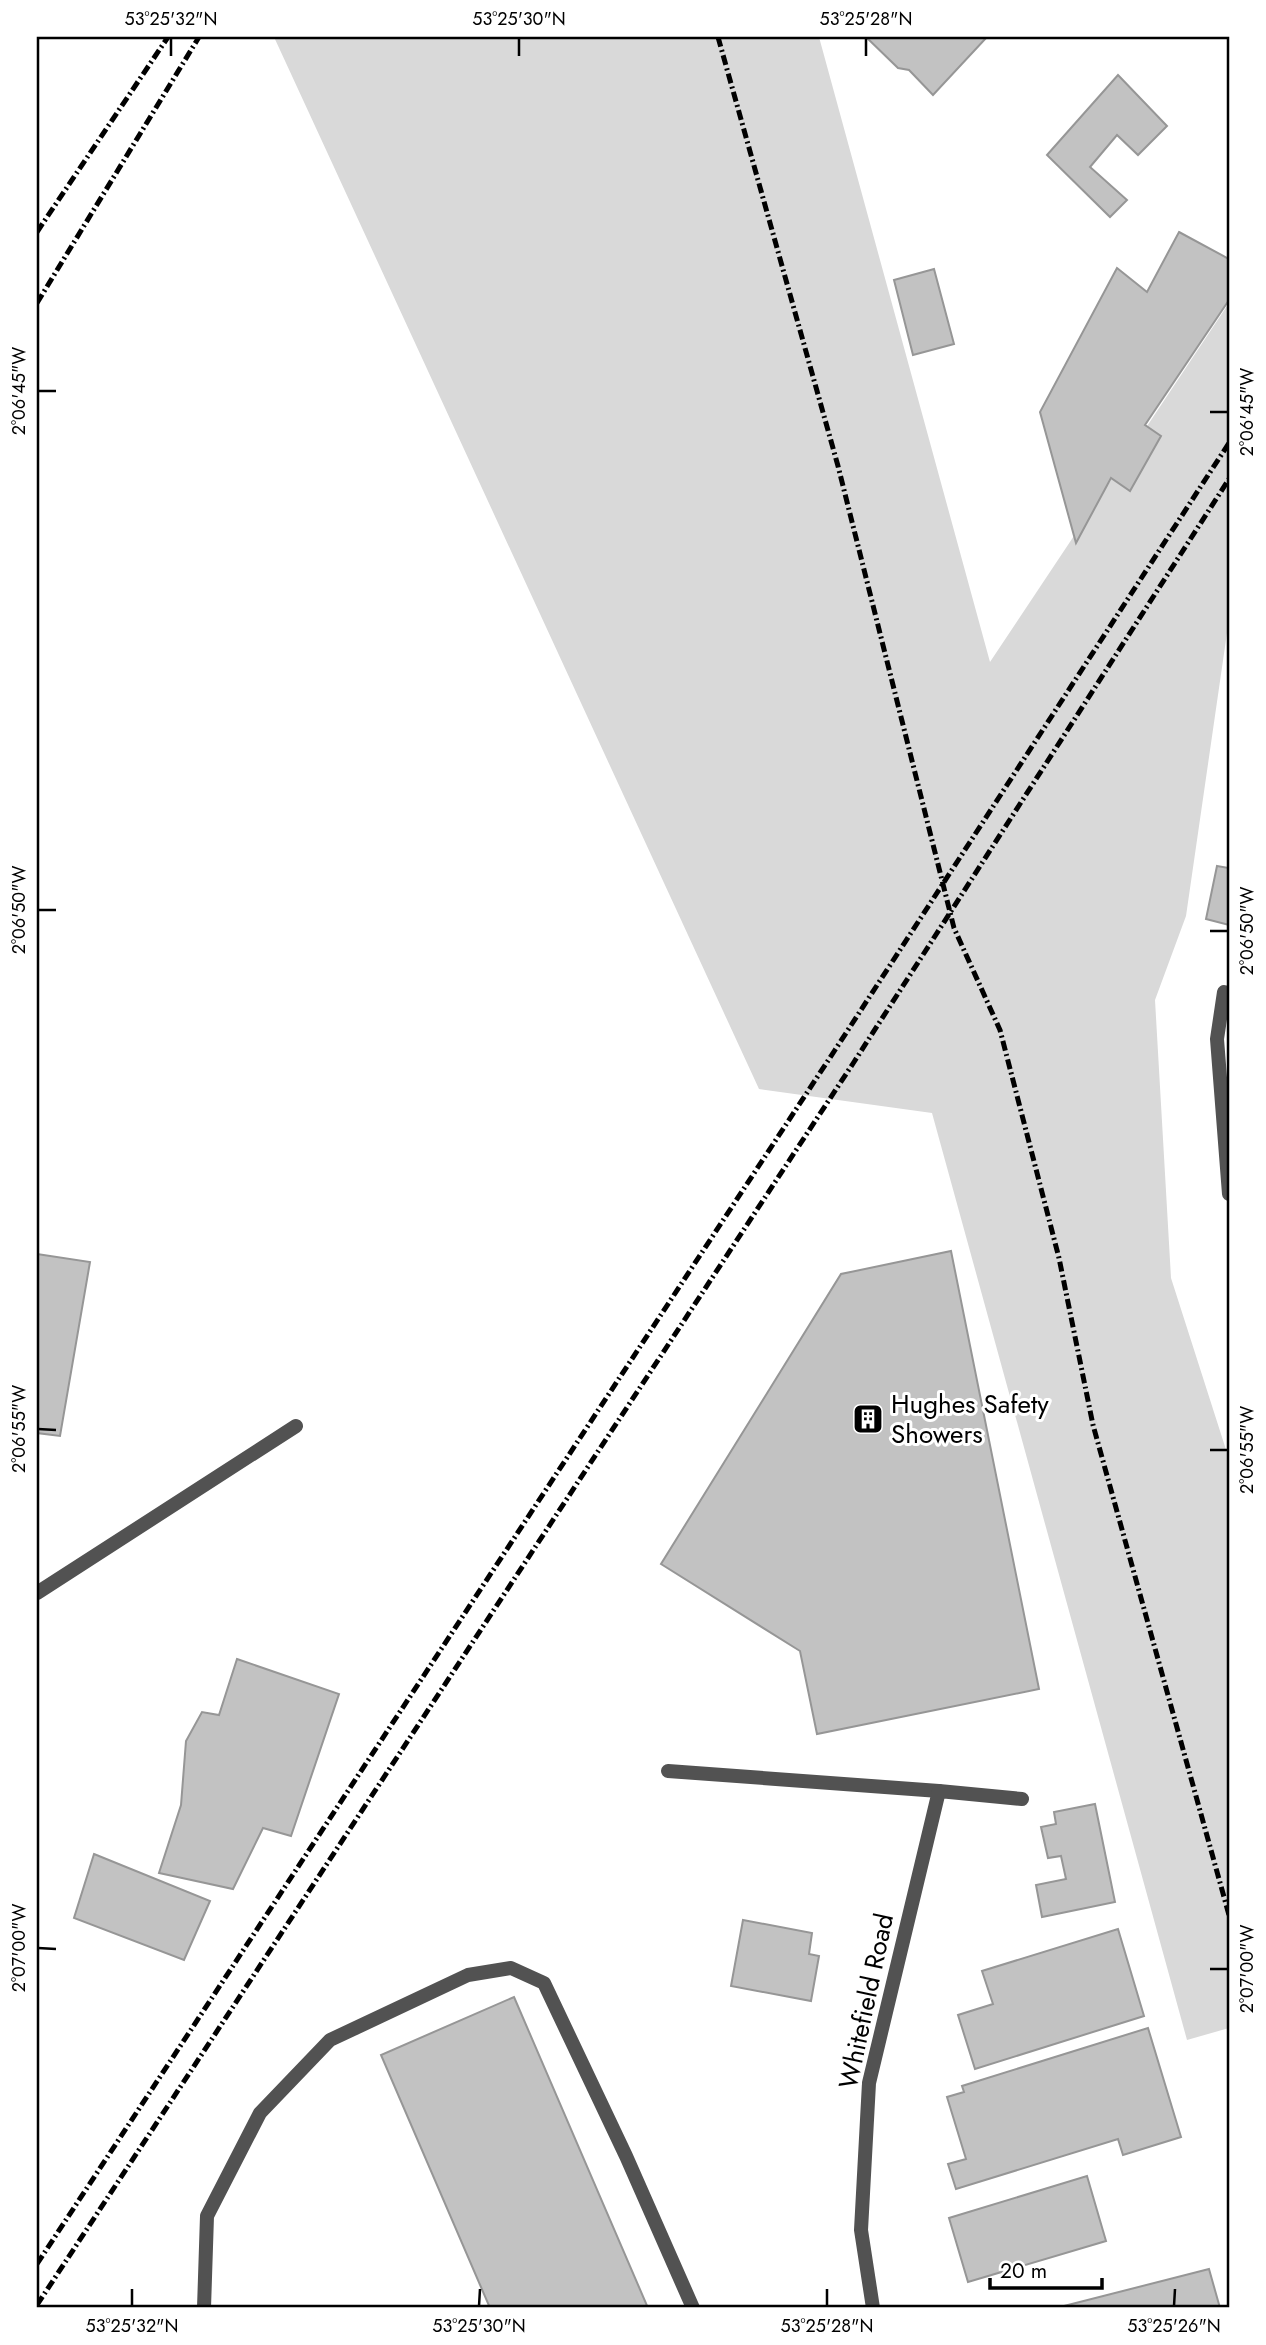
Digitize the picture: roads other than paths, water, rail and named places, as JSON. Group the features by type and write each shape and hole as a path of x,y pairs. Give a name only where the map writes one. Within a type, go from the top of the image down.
{"street":[{"path":"1229,993 1224,992 1217,1039 1229,1194"},
{"path":"37,1593 296,1426"},
{"path":"668,1771 1022,1798"},
{"name":"Whitefield Road","path":"873,2308 861,2230 869,2083 939,1791"},
{"path":"204,2308 207,2216 260,2113 330,2040 468,1975 512,1968 544,1983 626,2156 693,2308"}],"railway":[{"path":"37,232 168,37"},
{"path":"37,303 199,37"},
{"path":"718,37 838,466 954,928 1000,1030 1059,1258 1093,1425 1229,1915"},
{"path":"37,2264 835,1050 1229,443"},
{"path":"37,2305 854,1062 1229,479"}],"place":[{"name":"Hughes Safety Showers","path":"868,1419"}]}
